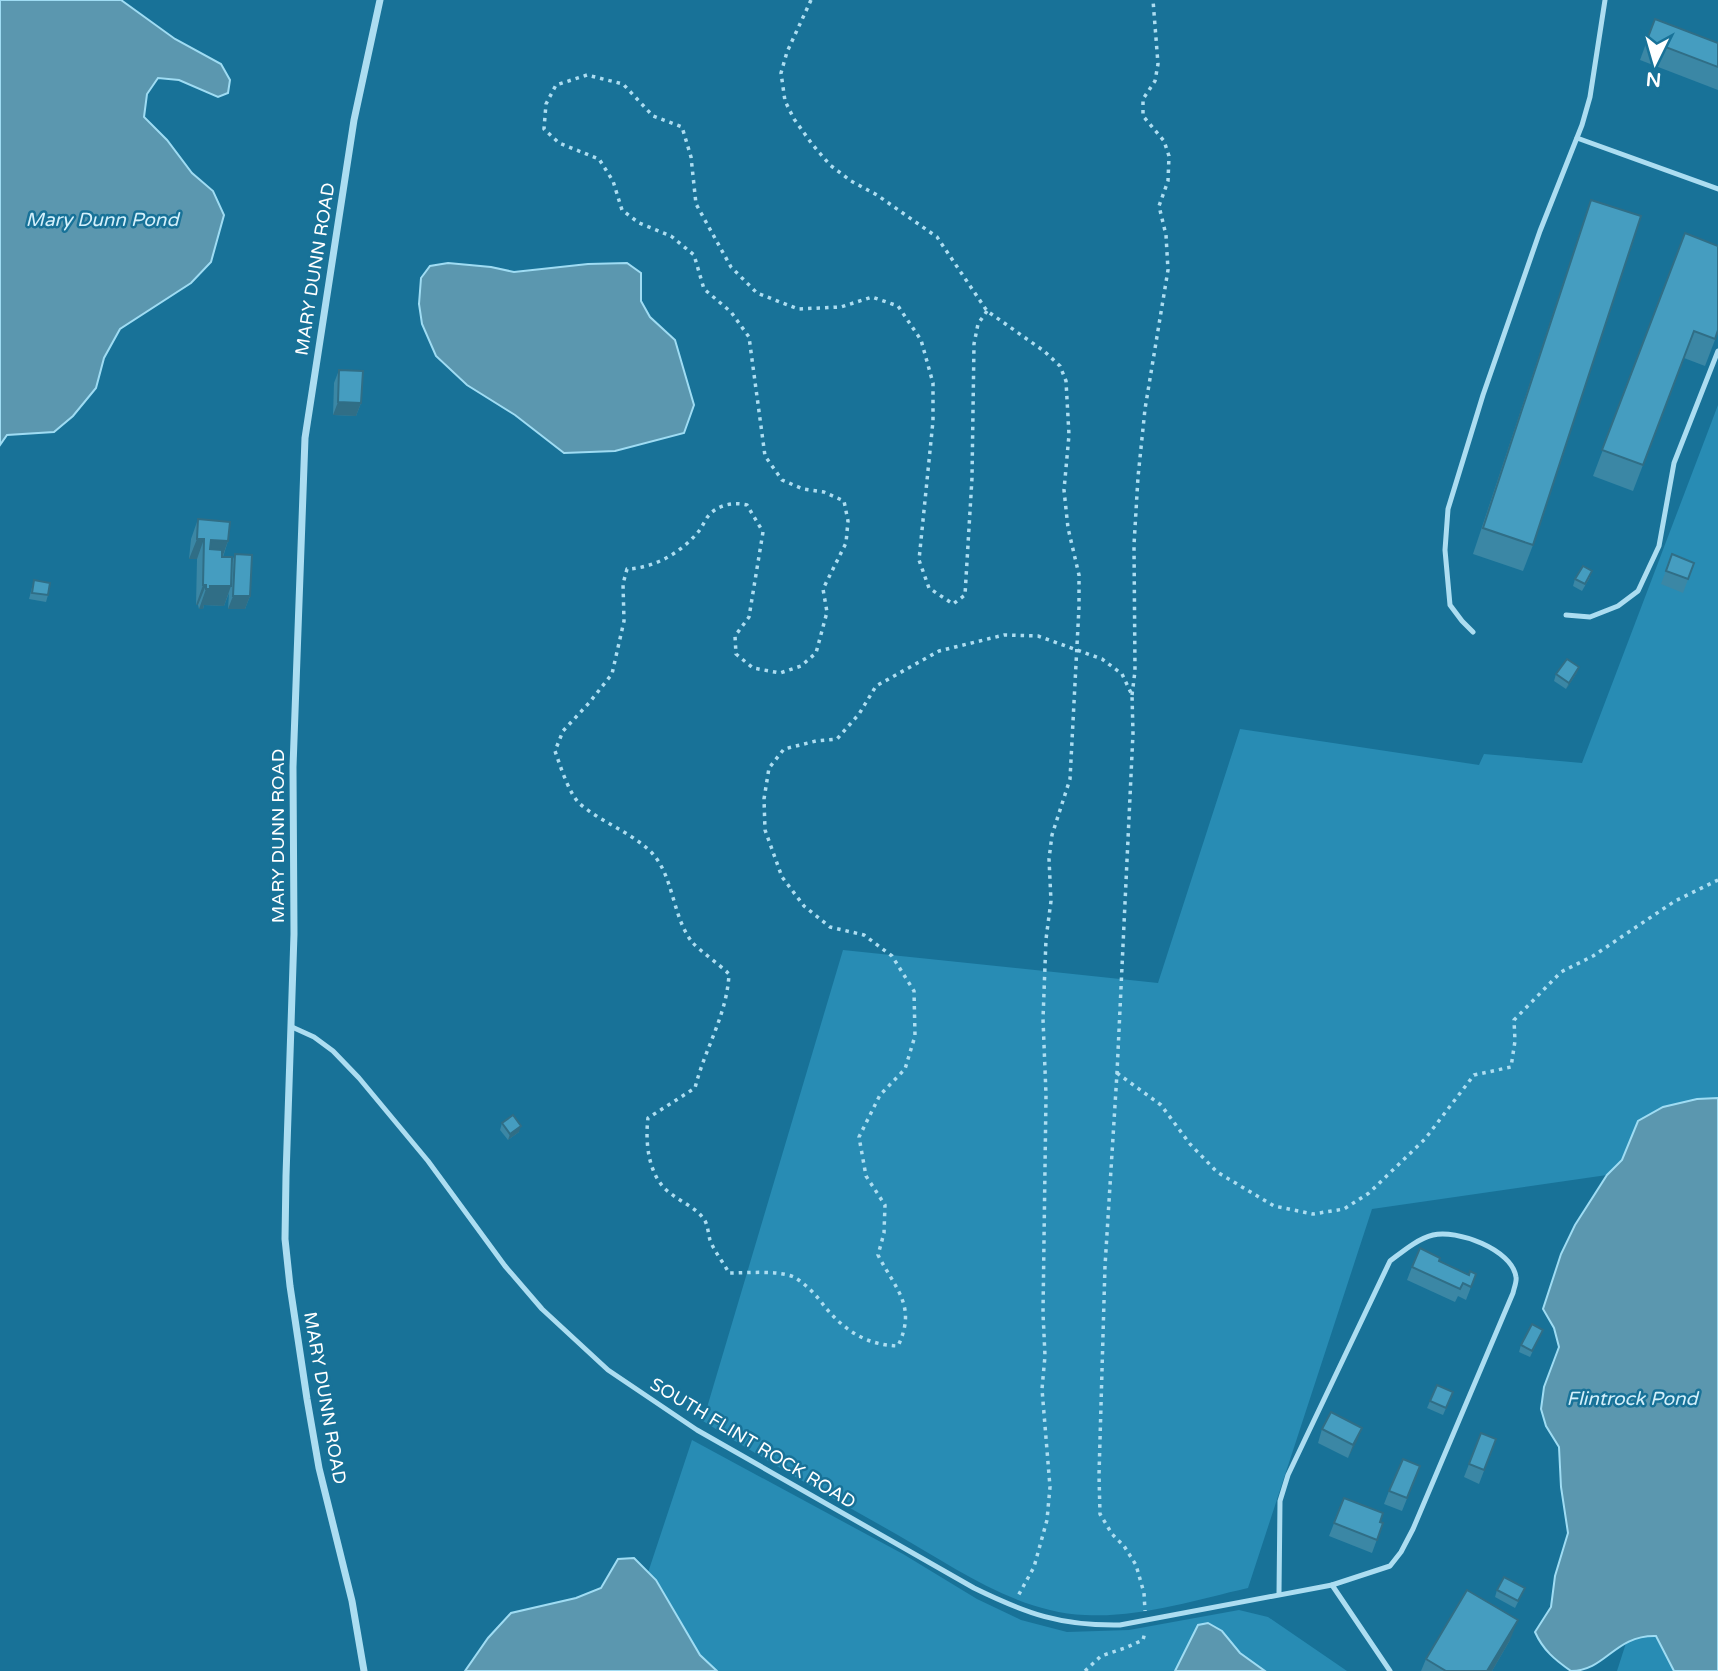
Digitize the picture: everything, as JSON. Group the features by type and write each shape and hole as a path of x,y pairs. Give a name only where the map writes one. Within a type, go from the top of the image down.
{"street":[{"name":"MARY DUNN ROAD","path":"364,1671 352,1601 319,1468 285,1238 292,1027 293,767 305,438 354,120 380,0"}],"lane":[{"path":"1473,632 1450,605 1444,550 1448,509 1483,395 1590,97 1605,0"},
{"path":"1577,138 1718,189"},
{"path":"1566,615 1590,617 1618,606 1638,591 1659,546 1674,463 1718,351"},
{"name":"SOUTH FLINT ROCK ROAD","path":"292,1027 314,1037 333,1051 359,1078 428,1161 505,1266 542,1309 608,1370 696,1430 831,1508 974,1588 1012,1607 1048,1619 1090,1625 1120,1625 1332,1585 1390,1566 1413,1530 1513,1293 1517,1278 1509,1261 1492,1248 1463,1237 1434,1234 1390,1261 1288,1475 1280,1500 1279,1594"},
{"path":"1332,1585 1390,1671"}],"path":[{"path":"811,0 780,73 785,101 794,119 830,165 937,237 987,311 1044,351 1060,366 1066,381 1069,435 1063,490 1068,528 1079,575 1072,766 1052,835 1049,859 1051,901 1045,953 1045,1356 1042,1389 1050,1487 1047,1520 1034,1567 1012,1607"},
{"path":"1085,1671 1101,1656 1143,1640 1147,1627 1144,1593 1136,1565 1100,1514 1099,1475 1105,1266 1133,733 1134,545 1145,409 1168,270 1166,235 1159,206 1168,181 1169,156 1164,141 1143,116 1143,99 1155,81 1158,64 1153,0"},
{"path":"987,311 978,324 974,344 972,478 965,595 953,604 929,588 919,560 933,421 933,383 921,340 898,306 872,297 841,307 798,309 757,293 731,267 696,204 691,157 682,127 653,116 623,84 587,75 556,85 546,104 544,129 559,143 599,159 614,181 622,210 639,223 671,236 694,255 704,289 731,312 749,337 765,456 782,480 803,489 824,492 844,502 848,521 846,542 823,589 827,612 816,653 801,666 780,673 754,668 736,654 735,636 749,617 763,531 747,505 734,502 710,513 700,530 686,545 646,569 626,569 623,584 624,621 612,674 563,731 555,751 578,803 625,831 652,854 664,870 677,911 693,942 729,974 728,996 701,1063 695,1088 648,1118 645,1139 656,1175 667,1192 688,1204 705,1220 711,1242 729,1273 765,1273 793,1277 816,1294 853,1335 880,1345 898,1346 906,1330 905,1303 878,1255 884,1233 885,1205 866,1176 859,1137 880,1096 905,1069 915,1035 914,991 892,956 864,935 830,927 804,906 782,877 765,830 764,799 769,768 784,749 837,739 859,714 876,686 939,651 1004,635 1038,636 1102,659 1122,674 1132,695"},
{"path":"1117,1073 1161,1105 1190,1144 1217,1172 1273,1206 1312,1214 1344,1209 1369,1194 1425,1139 1474,1075 1511,1067 1515,1041 1514,1020 1561,972 1593,956 1675,901 1718,880"}],"shaded area":[{"path":"1718,405 1718,1165 1607,1175 1372,1209 1248,1588 1126,1614 1085,1615 1035,1606 986,1586 703,1421 843,950 1158,983 1240,729 1479,765 1484,754 1582,763"},
{"path":"692,1440 903,1554 977,1599 1021,1620 1067,1632 1129,1630 1239,1610 1268,1617 1347,1671 648,1671 619,1660"},
{"path":"1640,1636 1656,1636 1674,1671 1617,1671 1626,1643"}],"water":[{"name":"Mary Dunn Pond","path":"0,0 121,0 175,39 221,64 230,80 228,93 218,97 179,80 158,78 147,94 144,117 167,140 192,173 213,191 224,215 211,262 191,283 120,329 104,358 96,388 73,416 54,432 7,435 0,445"},
{"path":"448,263 514,272 627,263 641,273 641,301 650,317 675,340 694,405 684,433 615,451 564,453 515,415 467,385 436,356 422,324 419,304 421,278 430,266"},
{"name":"Flintrock Pond","path":"1718,1098 1718,1671 1674,1671 1656,1636 1630,1641 1593,1665 1571,1671 1550,1654 1535,1632 1551,1607 1555,1576 1568,1533 1561,1487 1559,1447 1546,1426 1541,1409 1544,1387 1559,1347 1554,1328 1543,1309 1561,1254 1575,1225 1607,1175 1622,1160 1638,1121 1663,1107 1697,1099"},
{"path":"634,1558 656,1580 700,1655 717,1671 465,1671 488,1638 511,1613 576,1598 601,1588 618,1559"},
{"path":"1208,1623 1222,1631 1240,1653 1265,1671 1175,1671 1198,1625"}],"building":[{"path":"1655,19 1718,43 1718,67 1647,40"},
{"path":"1591,200 1641,216 1533,545 1483,528"},
{"path":"1685,233 1718,246 1718,330 1715,339 1694,331 1643,465 1602,450"},
{"path":"339,370 363,371 361,403 338,402"},
{"path":"198,519 230,522 228,541 211,540 210,549 222,550 222,557 232,557 231,586 210,586 210,589 206,589 206,585 203,585 204,539 197,539"},
{"path":"235,554 252,555 250,596 233,596"},
{"path":"1672,554 1694,563 1688,579 1666,571"},
{"path":"1583,566 1592,571 1585,584 1575,579"},
{"path":"34,580 50,583 48,595 32,593"},
{"path":"1567,659 1579,667 1569,683 1556,674"},
{"path":"513,1115 521,1126 510,1134 502,1123"},
{"path":"1420,1248 1440,1258 1439,1261 1469,1275 1470,1271 1476,1274 1471,1287 1463,1283 1460,1289 1412,1267"},
{"path":"1532,1324 1543,1330 1532,1351 1521,1345"},
{"path":"1437,1385 1453,1392 1446,1408 1430,1401"},
{"path":"1331,1412 1362,1428 1353,1445 1322,1429"},
{"path":"1481,1433 1496,1439 1484,1470 1469,1464"},
{"path":"1403,1459 1420,1466 1407,1498 1389,1491"},
{"path":"1344,1498 1383,1513 1380,1522 1383,1523 1377,1540 1334,1523"},
{"path":"1504,1577 1525,1588 1518,1601 1497,1590"},
{"path":"1467,1590 1518,1620 1487,1671 1446,1671 1426,1659"}]}
